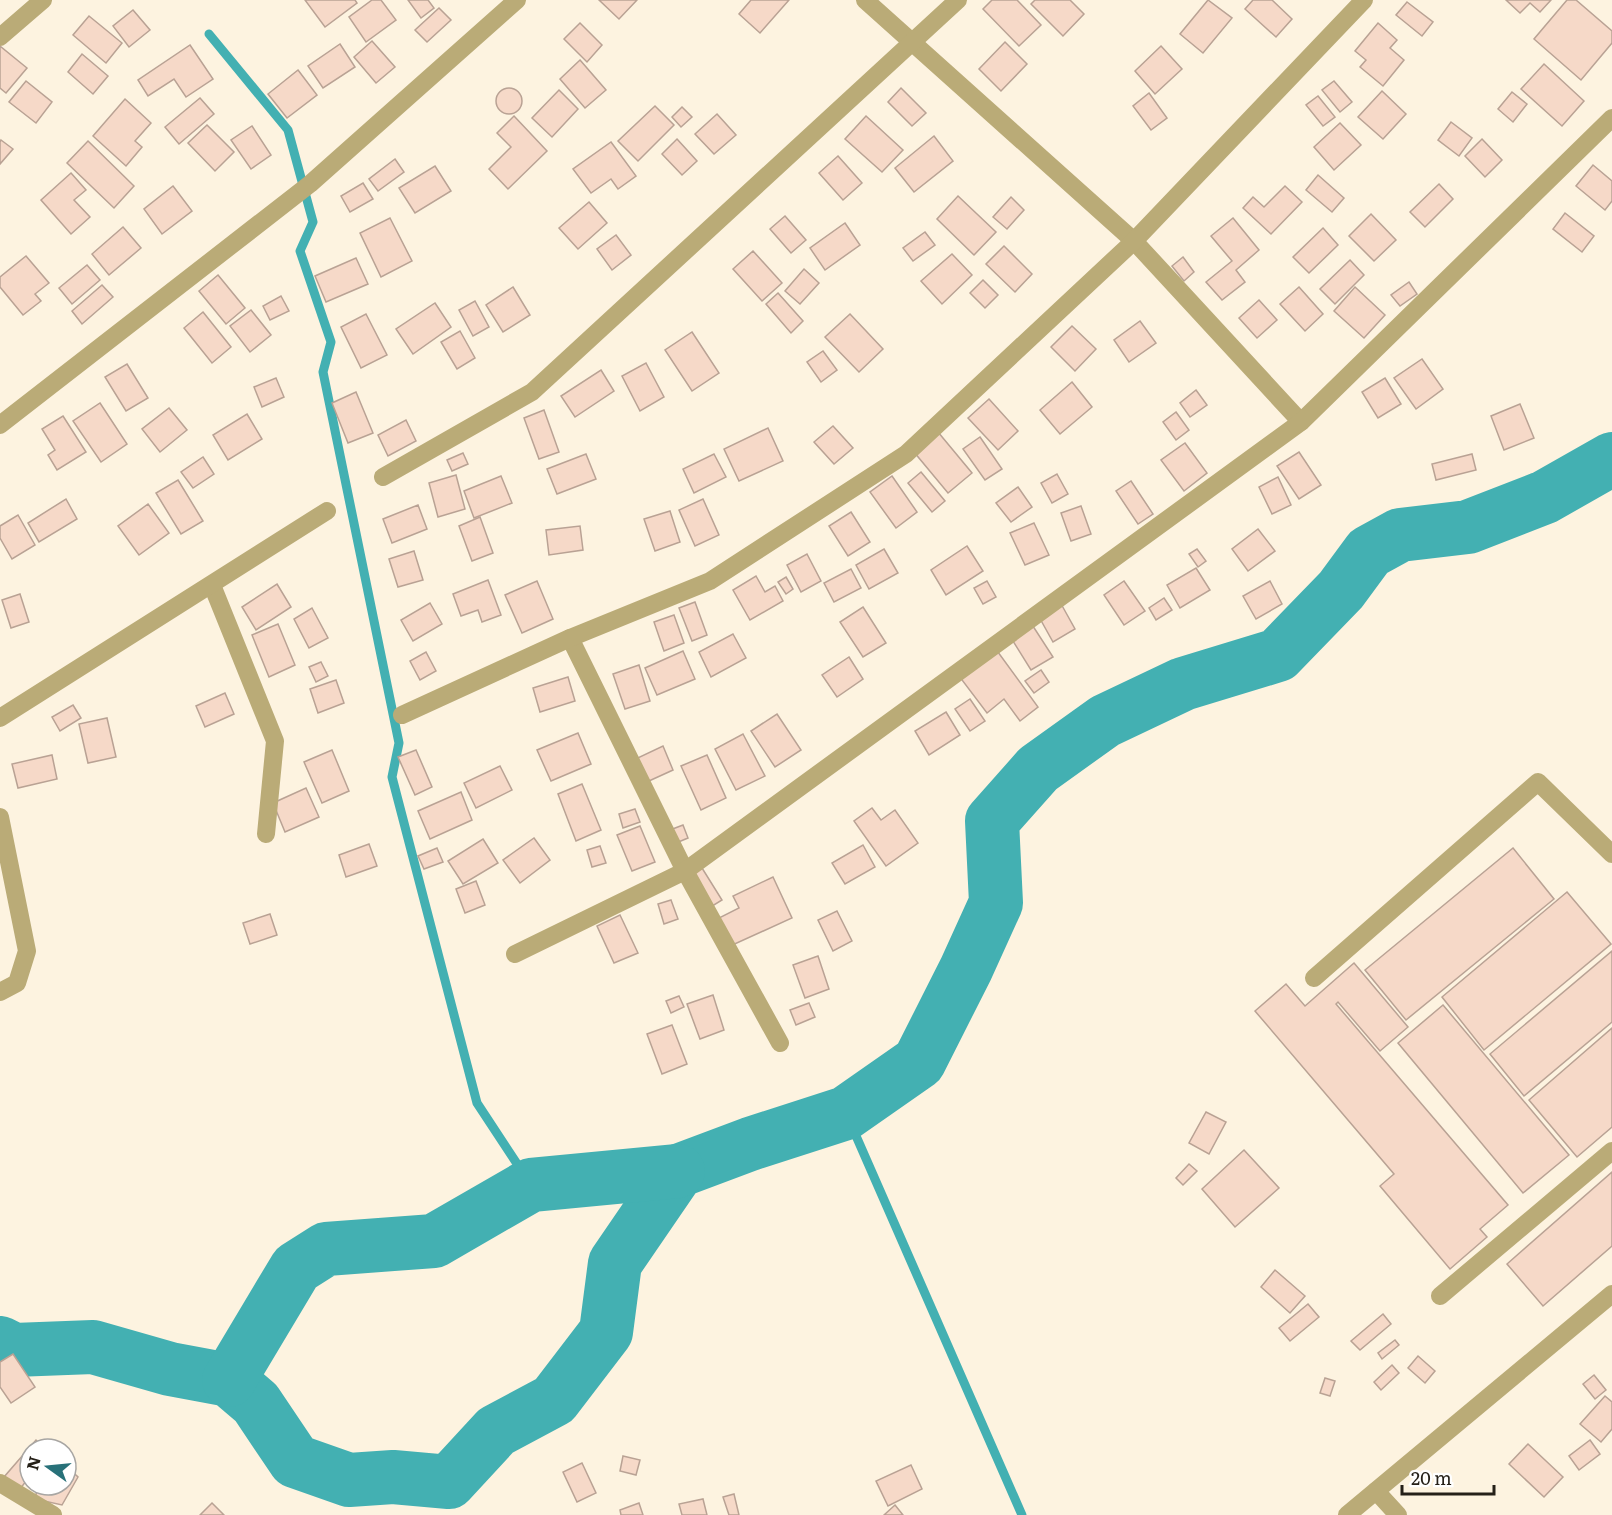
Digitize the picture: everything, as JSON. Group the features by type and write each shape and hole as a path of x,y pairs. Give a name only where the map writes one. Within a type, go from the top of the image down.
{"street":[{"path":"0,37 43,0"},
{"path":"0,425 303,189 517,0"},
{"path":"865,0 1134,241 1301,422"},
{"path":"384,477 532,392 914,43 958,0"},
{"path":"402,715 570,639 710,581 906,454 1134,241 1364,0"},
{"path":"515,954 685,871 1301,422 1612,118"},
{"path":"0,718 327,511"},
{"path":"212,585 276,741 266,834"},
{"path":"570,639 685,871 780,1043"},
{"path":"1314,978 1538,782 1612,854"},
{"path":"0,817 27,951 17,983 0,993"},
{"path":"1440,1296 1612,1151"},
{"path":"1347,1515 1612,1294"},
{"path":"0,1483 53,1515"},
{"path":"1376,1491 1398,1515"}],"building":[{"path":"305,0 355,0 357,3 325,27"},
{"path":"372,0 381,0 396,20 366,42 349,17"},
{"path":"408,0 428,0 434,8 421,18"},
{"path":"599,0 637,0 619,19"},
{"path":"751,0 789,0 760,33 739,14"},
{"path":"992,0 1017,0 1041,25 1019,46 983,9"},
{"path":"1035,0 1070,0 1084,14 1063,36 1031,4"},
{"path":"1208,0 1232,18 1203,53 1180,34"},
{"path":"1253,0 1272,0 1292,19 1276,37 1245,9"},
{"path":"1506,0 1551,0 1540,12 1530,3 1520,13"},
{"path":"1567,0 1576,0 1612,31 1612,43 1581,80 1534,39"},
{"path":"1407,2 1433,22 1422,36 1396,15"},
{"path":"439,8 451,20 427,42 415,30"},
{"path":"133,10 150,30 129,47 113,26"},
{"path":"89,16 122,43 106,63 73,35"},
{"path":"580,23 602,45 587,62 564,39"},
{"path":"1378,23 1397,40 1390,48 1404,60 1383,86 1360,67 1366,60 1355,51"},
{"path":"372,41 395,67 376,83 354,57"},
{"path":"1005,42 1027,64 1001,91 979,69"},
{"path":"340,44 355,67 323,88 308,66"},
{"path":"190,45 213,79 186,97 174,79 148,96 138,80"},
{"path":"0,46 27,68 6,93 0,88"},
{"path":"1161,46 1182,69 1155,94 1135,71"},
{"path":"82,54 108,76 93,94 68,72"},
{"path":"580,60 606,90 585,108 560,79"},
{"path":"1544,64 1584,101 1562,126 1521,89"},
{"path":"298,70 317,95 287,118 268,94"},
{"path":"26,81 52,102 36,123 9,102"},
{"path":"1334,81 1352,102 1340,112 1322,90"},
{"path":"509,88 518,92 522,101 518,110 509,114 500,110 496,101 500,92"},
{"path":"901,88 926,113 912,126 888,102"},
{"path":"559,90 578,109 552,137 532,118"},
{"path":"1382,91 1406,114 1383,139 1358,117"},
{"path":"1512,92 1527,104 1513,122 1498,109"},
{"path":"1149,93 1167,118 1151,130 1133,106"},
{"path":"1318,96 1335,117 1323,126 1306,105"},
{"path":"200,98 214,114 179,144 165,127"},
{"path":"125,99 151,123 135,141 142,147 126,166 93,136"},
{"path":"655,106 674,125 638,161 618,141"},
{"path":"682,107 692,117 681,127 672,117"},
{"path":"717,114 736,135 714,154 695,134"},
{"path":"514,116 547,151 508,189 489,169 511,147 497,133"},
{"path":"866,116 903,150 882,172 845,139"},
{"path":"1451,122 1472,138 1459,156 1438,140"},
{"path":"1340,123 1361,145 1334,170 1314,147"},
{"path":"207,125 234,152 215,171 188,143"},
{"path":"252,126 271,155 251,169 231,140"},
{"path":"934,136 953,161 914,192 895,168"},
{"path":"677,139 697,161 682,175 662,154"},
{"path":"1482,139 1502,160 1485,177 1465,156"},
{"path":"1,140 13,149 0,164 0,142"},
{"path":"88,141 134,186 114,208 67,163"},
{"path":"611,142 636,176 618,189 611,179 591,193 573,169"},
{"path":"838,156 862,183 843,200 819,173"},
{"path":"395,159 404,172 378,191 369,179"},
{"path":"1593,165 1612,181 1612,201 1605,210 1576,186"},
{"path":"435,166 451,191 415,213 399,188"},
{"path":"71,173 86,190 74,200 90,217 71,234 41,200"},
{"path":"1318,175 1344,198 1332,212 1306,190"},
{"path":"363,183 373,199 350,212 341,196"},
{"path":"1439,184 1453,199 1425,227 1410,212"},
{"path":"173,186 192,211 162,234 144,209"},
{"path":"1285,186 1302,202 1271,234 1243,208 1253,197 1264,207"},
{"path":"958,196 996,232 974,255 937,219"},
{"path":"1011,197 1024,210 1007,229 993,217"},
{"path":"589,202 607,223 578,249 559,228"},
{"path":"1565,213 1594,236 1582,252 1553,229"},
{"path":"1371,214 1396,240 1374,261 1349,236"},
{"path":"785,216 806,240 791,253 770,229"},
{"path":"390,218 412,261 381,277 360,233"},
{"path":"1233,218 1259,250 1236,270 1245,282 1222,300 1206,282 1232,261 1211,236"},
{"path":"845,223 860,245 825,270 810,248"},
{"path":"123,227 141,248 109,275 92,254"},
{"path":"1323,228 1338,245 1309,273 1293,257"},
{"path":"925,232 935,245 913,261 903,248"},
{"path":"616,235 631,255 612,270 597,249"},
{"path":"1004,246 1032,274 1015,292 986,264"},
{"path":"753,251 782,283 762,301 733,269"},
{"path":"952,254 972,275 942,304 921,281"},
{"path":"26,256 49,283 35,294 41,301 23,315 0,287 0,277"},
{"path":"1183,257 1194,272 1184,281 1172,266"},
{"path":"356,258 368,284 326,302 315,276"},
{"path":"1350,260 1364,275 1335,304 1320,289"},
{"path":"87,265 100,280 72,304 59,288"},
{"path":"804,269 819,283 800,304 785,291"},
{"path":"218,275 245,308 226,324 199,291"},
{"path":"983,280 998,295 985,308 970,293"},
{"path":"1409,282 1417,294 1400,306 1391,295"},
{"path":"102,285 113,297 82,324 72,311"},
{"path":"513,287 530,315 503,332 486,305"},
{"path":"1299,287 1323,314 1305,331 1280,304"},
{"path":"1355,287 1385,315 1364,338 1334,311"},
{"path":"778,293 803,321 791,333 766,304"},
{"path":"281,296 289,311 270,320 263,306"},
{"path":"1259,300 1277,320 1257,338 1239,318"},
{"path":"475,301 489,327 473,336 459,310"},
{"path":"435,303 451,327 413,354 396,329"},
{"path":"251,310 271,335 250,352 230,326"},
{"path":"203,312 231,347 212,363 184,328"},
{"path":"366,314 387,355 361,368 341,327"},
{"path":"850,314 883,349 859,372 825,337"},
{"path":"1140,321 1156,343 1129,362 1114,340"},
{"path":"1072,326 1096,349 1075,371 1051,347"},
{"path":"460,331 475,358 457,369 441,342"},
{"path":"692,332 719,373 692,391 665,350"},
{"path":"823,351 837,370 821,382 807,362"},
{"path":"1422,359 1443,389 1416,409 1394,378"},
{"path":"646,363 664,397 640,411 622,376"},
{"path":"127,364 148,398 126,411 105,377"},
{"path":"601,370 614,391 575,417 561,396"},
{"path":"276,378 284,397 262,407 254,387"},
{"path":"1385,378 1401,404 1378,418 1362,392"},
{"path":"1072,382 1092,407 1060,434 1040,410"},
{"path":"1196,390 1207,405 1190,417 1180,403"},
{"path":"356,392 373,433 348,443 332,403"},
{"path":"989,399 1018,431 998,450 968,418"},
{"path":"100,403 127,444 101,462 73,421"},
{"path":"1520,404 1534,438 1504,450 1491,416"},
{"path":"169,408 187,430 160,452 142,429"},
{"path":"544,410 559,452 539,459 524,418"},
{"path":"1176,412 1189,430 1176,440 1163,422"},
{"path":"247,414 262,439 228,460 213,435"},
{"path":"63,416 86,452 57,470 48,455 55,450 42,429"},
{"path":"406,420 416,441 388,456 378,435"},
{"path":"833,426 853,448 834,464 814,442"},
{"path":"768,428 783,461 739,481 724,449"},
{"path":"938,432 972,473 948,493 914,452"},
{"path":"980,437 1002,469 985,480 963,449"},
{"path":"1185,443 1207,473 1184,491 1161,460"},
{"path":"1299,452 1321,485 1299,499 1277,466"},
{"path":"463,453 468,464 452,471 447,460"},
{"path":"586,454 596,479 557,494 547,469"},
{"path":"714,454 726,477 694,493 683,469"},
{"path":"1472,454 1476,470 1436,480 1432,464"},
{"path":"203,457 214,474 193,488 181,472"},
{"path":"921,472 945,501 932,512 908,483"},
{"path":"1057,474 1068,494 1052,503 1041,483"},
{"path":"456,475 465,509 438,517 429,483"},
{"path":"501,476 512,503 474,518 464,491"},
{"path":"892,476 917,512 896,528 870,492"},
{"path":"1278,477 1291,505 1272,514 1259,487"},
{"path":"178,480 203,521 181,534 156,493"},
{"path":"1131,481 1153,514 1138,524 1116,491"},
{"path":"1018,487 1032,507 1011,522 996,503"},
{"path":"66,499 77,519 39,542 28,523"},
{"path":"703,499 719,535 695,546 679,510"},
{"path":"148,504 169,533 139,555 118,526"},
{"path":"418,505 427,529 392,543 383,519"},
{"path":"1081,506 1091,534 1071,541 1061,513"},
{"path":"670,511 680,542 655,551 644,519"},
{"path":"851,512 870,542 848,556 829,526"},
{"path":"18,515 35,545 12,559 0,538 0,526"},
{"path":"480,517 493,553 472,561 459,526"},
{"path":"1034,523 1049,555 1025,565 1010,533"},
{"path":"580,526 583,550 549,555 546,530"},
{"path":"1258,529 1275,551 1248,571 1232,549"},
{"path":"967,546 983,571 946,595 931,570"},
{"path":"884,549 898,573 869,589 856,565"},
{"path":"1197,549 1206,561 1198,567 1189,554"},
{"path":"414,551 423,580 398,587 389,559"},
{"path":"807,554 821,581 801,592 787,565"},
{"path":"1196,568 1210,590 1180,608 1167,585"},
{"path":"851,569 861,588 834,602 824,583"},
{"path":"756,576 765,592 775,586 783,601 750,620 733,590"},
{"path":"786,577 793,589 786,594 778,582"},
{"path":"488,580 501,615 482,622 478,610 461,616 453,594"},
{"path":"537,581 553,619 522,633 505,595"},
{"path":"987,581 996,597 983,604 974,588"},
{"path":"1124,581 1145,611 1124,625 1104,595"},
{"path":"1270,581 1282,604 1256,619 1243,596"},
{"path":"277,584 291,607 256,630 242,607"},
{"path":"20,594 29,622 11,628 2,600"},
{"path":"1164,598 1172,610 1156,620 1149,608"},
{"path":"695,602 707,635 692,641 679,608"},
{"path":"1060,602 1075,629 1053,642 1038,615"},
{"path":"430,603 442,624 413,641 401,620"},
{"path":"863,607 886,643 863,657 840,622"},
{"path":"312,608 328,638 309,648 294,619"},
{"path":"674,615 684,643 664,651 654,622"},
{"path":"1029,620 1053,657 1031,670 1008,633"},
{"path":"278,624 295,665 269,677 252,635"},
{"path":"733,634 746,658 711,677 699,652"},
{"path":"995,648 1038,707 1020,721 1004,699 987,713 959,676"},
{"path":"683,651 695,679 657,695 645,668"},
{"path":"426,652 436,671 420,680 410,661"},
{"path":"849,657 863,679 837,697 822,675"},
{"path":"321,662 328,676 316,682 309,667"},
{"path":"639,665 650,701 625,709 613,674"},
{"path":"1041,670 1049,682 1034,693 1025,681"},
{"path":"568,677 575,701 540,712 533,688"},
{"path":"336,680 344,703 318,713 310,689"},
{"path":"225,693 234,714 205,727 196,706"},
{"path":"970,699 985,721 970,731 955,709"},
{"path":"73,705 81,718 60,731 52,717"},
{"path":"946,712 960,735 929,755 915,731"},
{"path":"777,714 801,750 775,767 751,731"},
{"path":"107,718 116,757 88,763 79,724"},
{"path":"578,733 591,764 551,781 537,750"},
{"path":"743,734 765,776 736,790 715,749"},
{"path":"663,746 673,770 638,786 627,763"},
{"path":"332,750 349,791 322,803 304,762"},
{"path":"416,750 432,787 415,795 398,757"},
{"path":"52,755 57,779 18,788 12,764"},
{"path":"707,755 726,798 701,810 681,766"},
{"path":"500,766 512,790 476,808 464,783"},
{"path":"582,784 601,830 576,841 558,794"},
{"path":"306,788 319,817 285,832 273,803"},
{"path":"461,792 472,820 430,839 418,811"},
{"path":"872,808 881,820 895,810 918,843 886,866 854,821"},
{"path":"635,809 640,822 623,828 619,814"},
{"path":"683,825 688,838 676,843 670,830"},
{"path":"640,826 655,862 632,871 617,835"},
{"path":"534,838 550,860 520,883 503,860"},
{"path":"483,839 498,863 463,884 448,861"},
{"path":"369,844 377,866 346,877 339,855"},
{"path":"863,845 875,867 845,884 832,863"},
{"path":"600,846 606,863 592,867 587,850"},
{"path":"437,848 443,862 424,869 418,856"},
{"path":"1513,848 1554,899 1406,1020 1365,970"},
{"path":"702,868 722,900 701,913 682,881"},
{"path":"773,877 792,918 728,947 715,920 739,908 733,896"},
{"path":"476,881 485,905 465,913 456,889"},
{"path":"1567,892 1611,944 1484,1050 1442,997"},
{"path":"671,900 678,919 664,924 658,904"},
{"path":"837,911 852,941 833,951 818,920"},
{"path":"270,914 277,935 250,944 243,923"},
{"path":"620,915 638,953 614,963 597,926"},
{"path":"1612,951 1612,1022 1524,1096 1490,1054"},
{"path":"818,956 829,989 805,998 793,965"},
{"path":"1354,963 1408,1027 1380,1051 1338,1002 1336,1004 1508,1205 1480,1229 1487,1237 1450,1269 1380,1186 1394,1174 1255,1011 1286,984 1305,1006"},
{"path":"713,995 724,1030 700,1039 687,1004"},
{"path":"679,996 684,1007 671,1013 666,1001"},
{"path":"809,1003 815,1017 796,1025 790,1010"},
{"path":"1443,1005 1569,1155 1523,1193 1398,1043"},
{"path":"672,1025 687,1064 662,1074 647,1034"},
{"path":"1612,1028 1612,1127 1577,1157 1529,1100"},
{"path":"1206,1112 1226,1122 1209,1154 1189,1143"},
{"path":"1244,1150 1279,1188 1235,1227 1202,1189"},
{"path":"1189,1164 1197,1171 1183,1185 1176,1178"},
{"path":"1612,1172 1612,1246 1543,1306 1507,1264"},
{"path":"1275,1270 1305,1296 1290,1313 1261,1287"},
{"path":"1308,1304 1319,1317 1290,1341 1279,1328"},
{"path":"1383,1314 1391,1324 1360,1350 1351,1341"},
{"path":"1395,1340 1399,1345 1382,1359 1378,1353"},
{"path":"13,1354 35,1387 11,1403 0,1387 0,1362"},
{"path":"1418,1356 1435,1371 1425,1383 1408,1368"},
{"path":"1392,1365 1399,1373 1381,1390 1374,1382"},
{"path":"1594,1375 1606,1390 1595,1399 1583,1384"},
{"path":"1325,1378 1335,1381 1330,1396 1320,1393"},
{"path":"1605,1396 1612,1402 1612,1429 1601,1442 1580,1424"},
{"path":"1590,1440 1600,1454 1579,1470 1569,1456"},
{"path":"1528,1444 1563,1477 1544,1497 1509,1464"},
{"path":"623,1456 640,1460 636,1475 620,1471"},
{"path":"18,1461 18,1488 4,1477"},
{"path":"582,1463 596,1493 577,1502 563,1472"},
{"path":"911,1465 922,1489 888,1506 876,1481"},
{"path":"734,1494 739,1515 729,1515 723,1497"},
{"path":"35,1497 67,1497 62,1505 35,1499"},
{"path":"703,1499 707,1515 682,1515 679,1504"},
{"path":"212,1503 224,1515 200,1515"},
{"path":"639,1503 643,1515 621,1515 620,1510"},
{"path":"895,1505 903,1515 884,1515"}],"waterway":[{"path":"209,34 288,130 313,222 300,251 331,342 323,372 399,743 392,777 477,1103 531,1185"},
{"path":"0,1343 14,1350 93,1347 170,1369 229,1380 256,1403 295,1461 349,1480 393,1477 449,1482 496,1431 554,1400 606,1332 615,1263 678,1171 750,1144 846,1113 919,1062 996,903 992,821 1038,769 1105,721 1183,684 1278,655 1341,590 1369,552 1400,535 1468,527 1545,497 1612,459"},
{"path":"846,1113 1022,1515"},
{"path":"229,1380 296,1268 326,1249 434,1241 531,1185 678,1171"}]}
